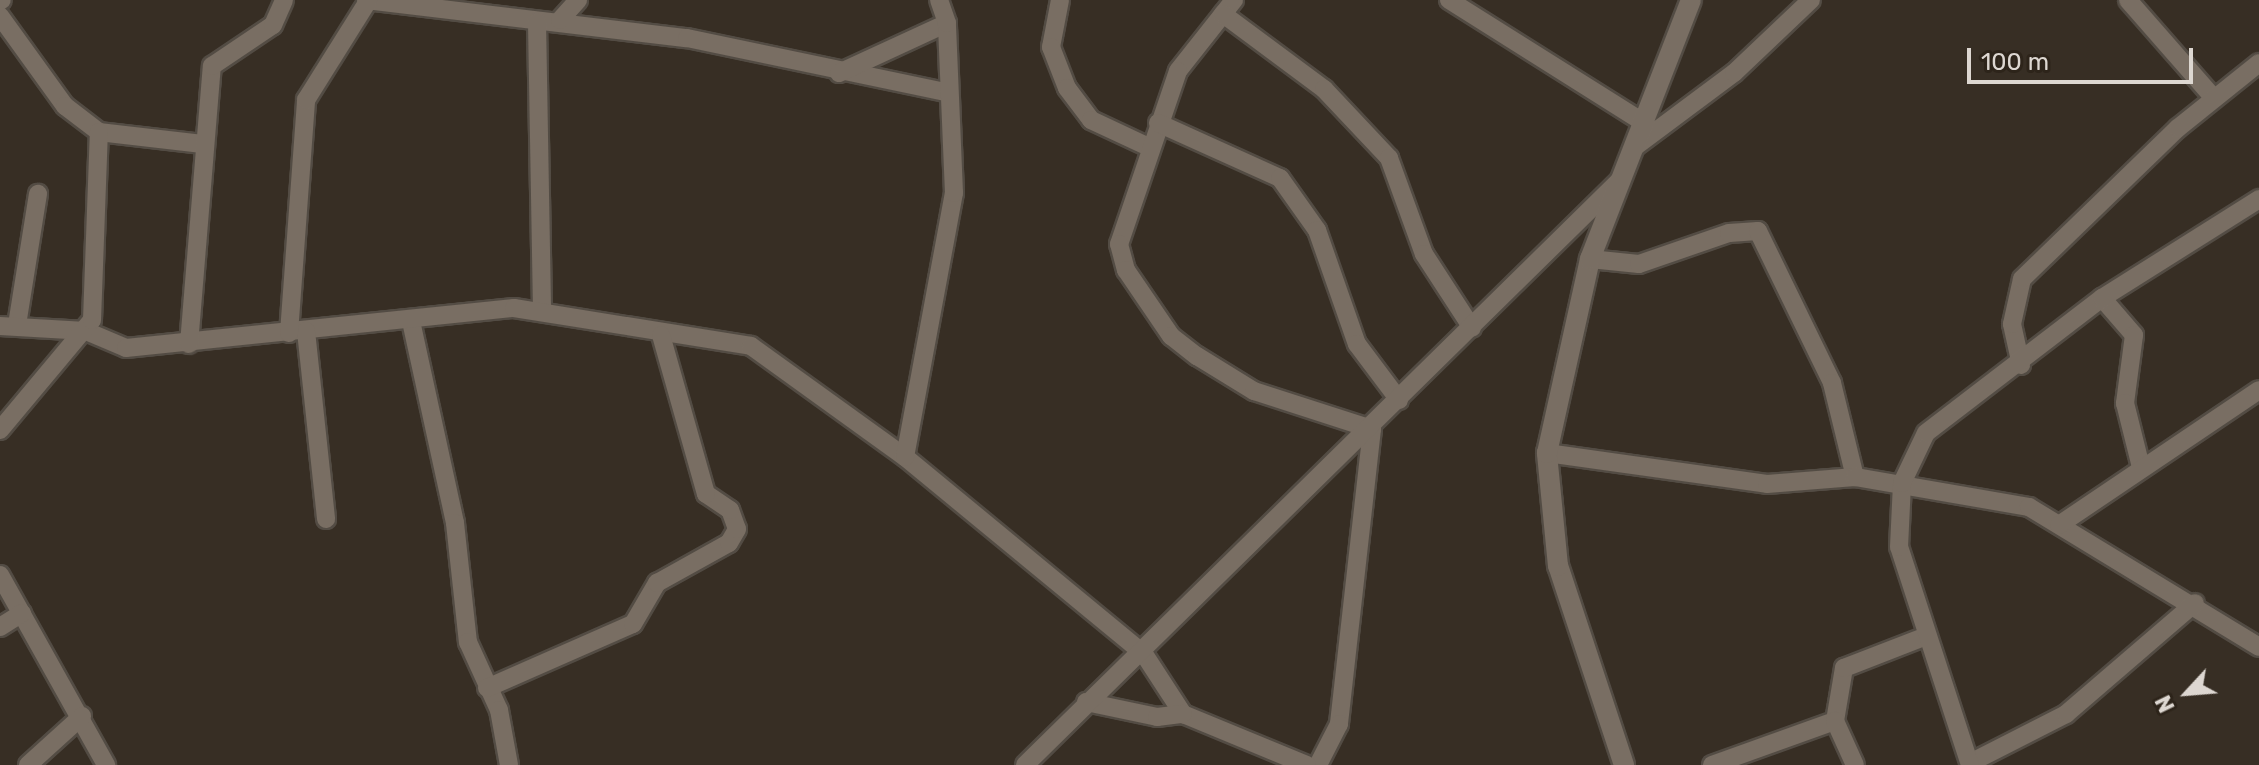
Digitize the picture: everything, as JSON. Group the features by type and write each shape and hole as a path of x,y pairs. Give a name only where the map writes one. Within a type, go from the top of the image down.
{"street":[{"path":"189,344 202,144 212,66 273,25 284,0"},
{"path":"326,519 297,332 306,100 367,0 537,22 560,20 780,54 839,73 946,92"},
{"path":"560,20 578,0"},
{"path":"905,457 954,193 946,92 947,23 939,0"},
{"path":"1039,0 1052,22"},
{"path":"1060,0 1052,22 1051,47 1078,105 1091,120 1149,147"},
{"path":"1449,0 1646,124"},
{"path":"1624,765 1558,566 1547,453 1590,259 1620,180 1646,124 1691,0"},
{"path":"1636,146 1734,73 1811,0"},
{"path":"2128,0 2213,97"},
{"path":"1372,429 1230,380 1171,336 1126,270 1119,244 1149,147 1178,71 1229,7 1324,89 1389,158 1424,254 1472,328"},
{"path":"0,16 65,106 99,132 202,144"},
{"path":"537,22 542,309"},
{"path":"839,73 947,23"},
{"path":"2021,365 2012,324 2022,279 2213,97 2259,63"},
{"path":"1158,123 1265,165 1280,178 1317,230 1357,344 1399,400"},
{"path":"0,430 86,331 93,313 99,132"},
{"path":"1025,765 1086,702 1144,654 1620,180"},
{"path":"38,194 9,326 86,331 126,348 542,309 661,335 751,346 905,457 1144,654 1183,714"},
{"path":"2195,603 2066,714 1970,764 1924,637 1899,547 1902,483 1942,414 2021,365 2102,298 2259,199"},
{"path":"1590,259 1639,264 1729,233 1758,231 1832,383 1855,477"},
{"path":"2102,298 2134,335 2125,403 2141,467"},
{"path":"411,321 455,523 468,642 487,688 509,765"},
{"path":"487,688 633,624 657,583 729,543 737,529 730,510 706,494 661,335"},
{"path":"2059,525 2259,390"},
{"path":"1318,765 1339,724 1372,429"},
{"path":"1547,453 1767,484 1855,477 2029,507 2195,603 2259,647"},
{"path":"0,575 82,716 106,765"},
{"path":"0,627 22,613"},
{"path":"1855,765 1835,721 1844,668 1924,637"},
{"path":"1086,702 1157,717 1183,714 1307,765"},
{"path":"28,765 82,716"},
{"path":"1712,765 1835,721"}]}
